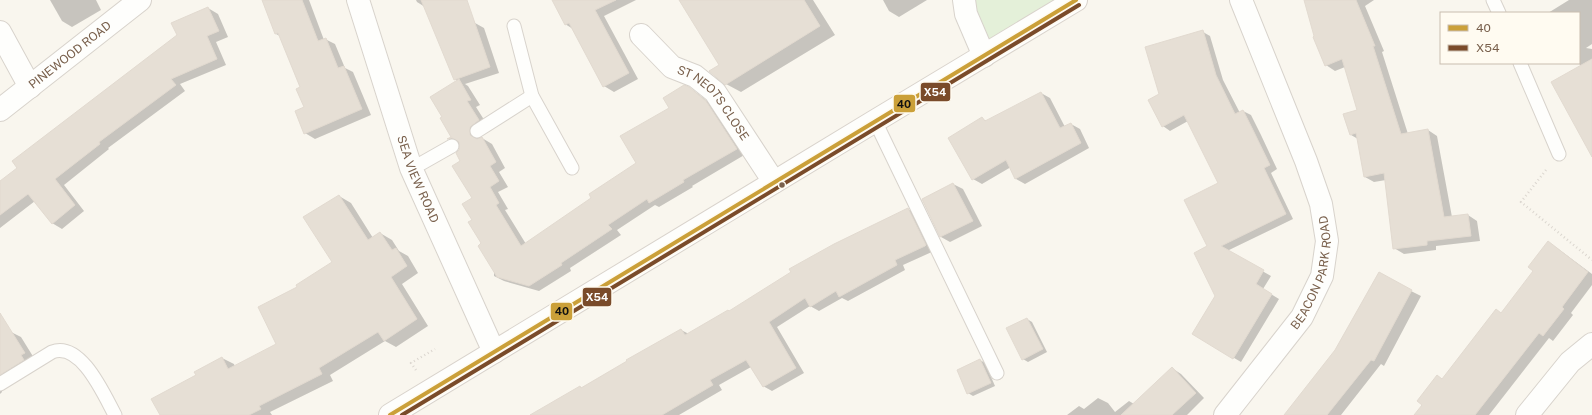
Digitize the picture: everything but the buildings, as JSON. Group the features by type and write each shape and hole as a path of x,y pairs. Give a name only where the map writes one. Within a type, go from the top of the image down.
{"street":[{"name":"PINEWOOD ROAD","path":"0,110 140,0"},
{"name":"SEA VIEW ROAD","path":"358,0 411,168 494,352"},
{"path":"964,0 966,14 984,56"},
{"path":"390,415 1076,0"},
{"name":"BEACON PARK ROAD","path":"1225,415 1302,317 1322,276 1327,241 1321,204 1306,161 1241,0"},
{"path":"0,32 30,87"},
{"name":"ST NEOTS CLOSE","path":"641,35 672,67 695,76 716,92 774,182"},
{"path":"1527,415 1570,362 1592,344"}],"lane":[{"path":"1493,0 1499,12"},
{"path":"514,26 532,96 572,168"},
{"path":"1520,64 1559,154"},
{"path":"477,131 532,96"},
{"path":"875,121 997,373"},
{"path":"411,168 452,146"},
{"path":"0,384 52,352 62,350 84,362 115,415"}],"path":[{"path":"1559,154 1521,202 1592,260"}],"green space":[{"path":"964,0 1076,0 984,56"}],"transit line":[{"name":"40","path":"390,415 1076,0"},
{"name":"X54","path":"402,415 1079,5"}]}
